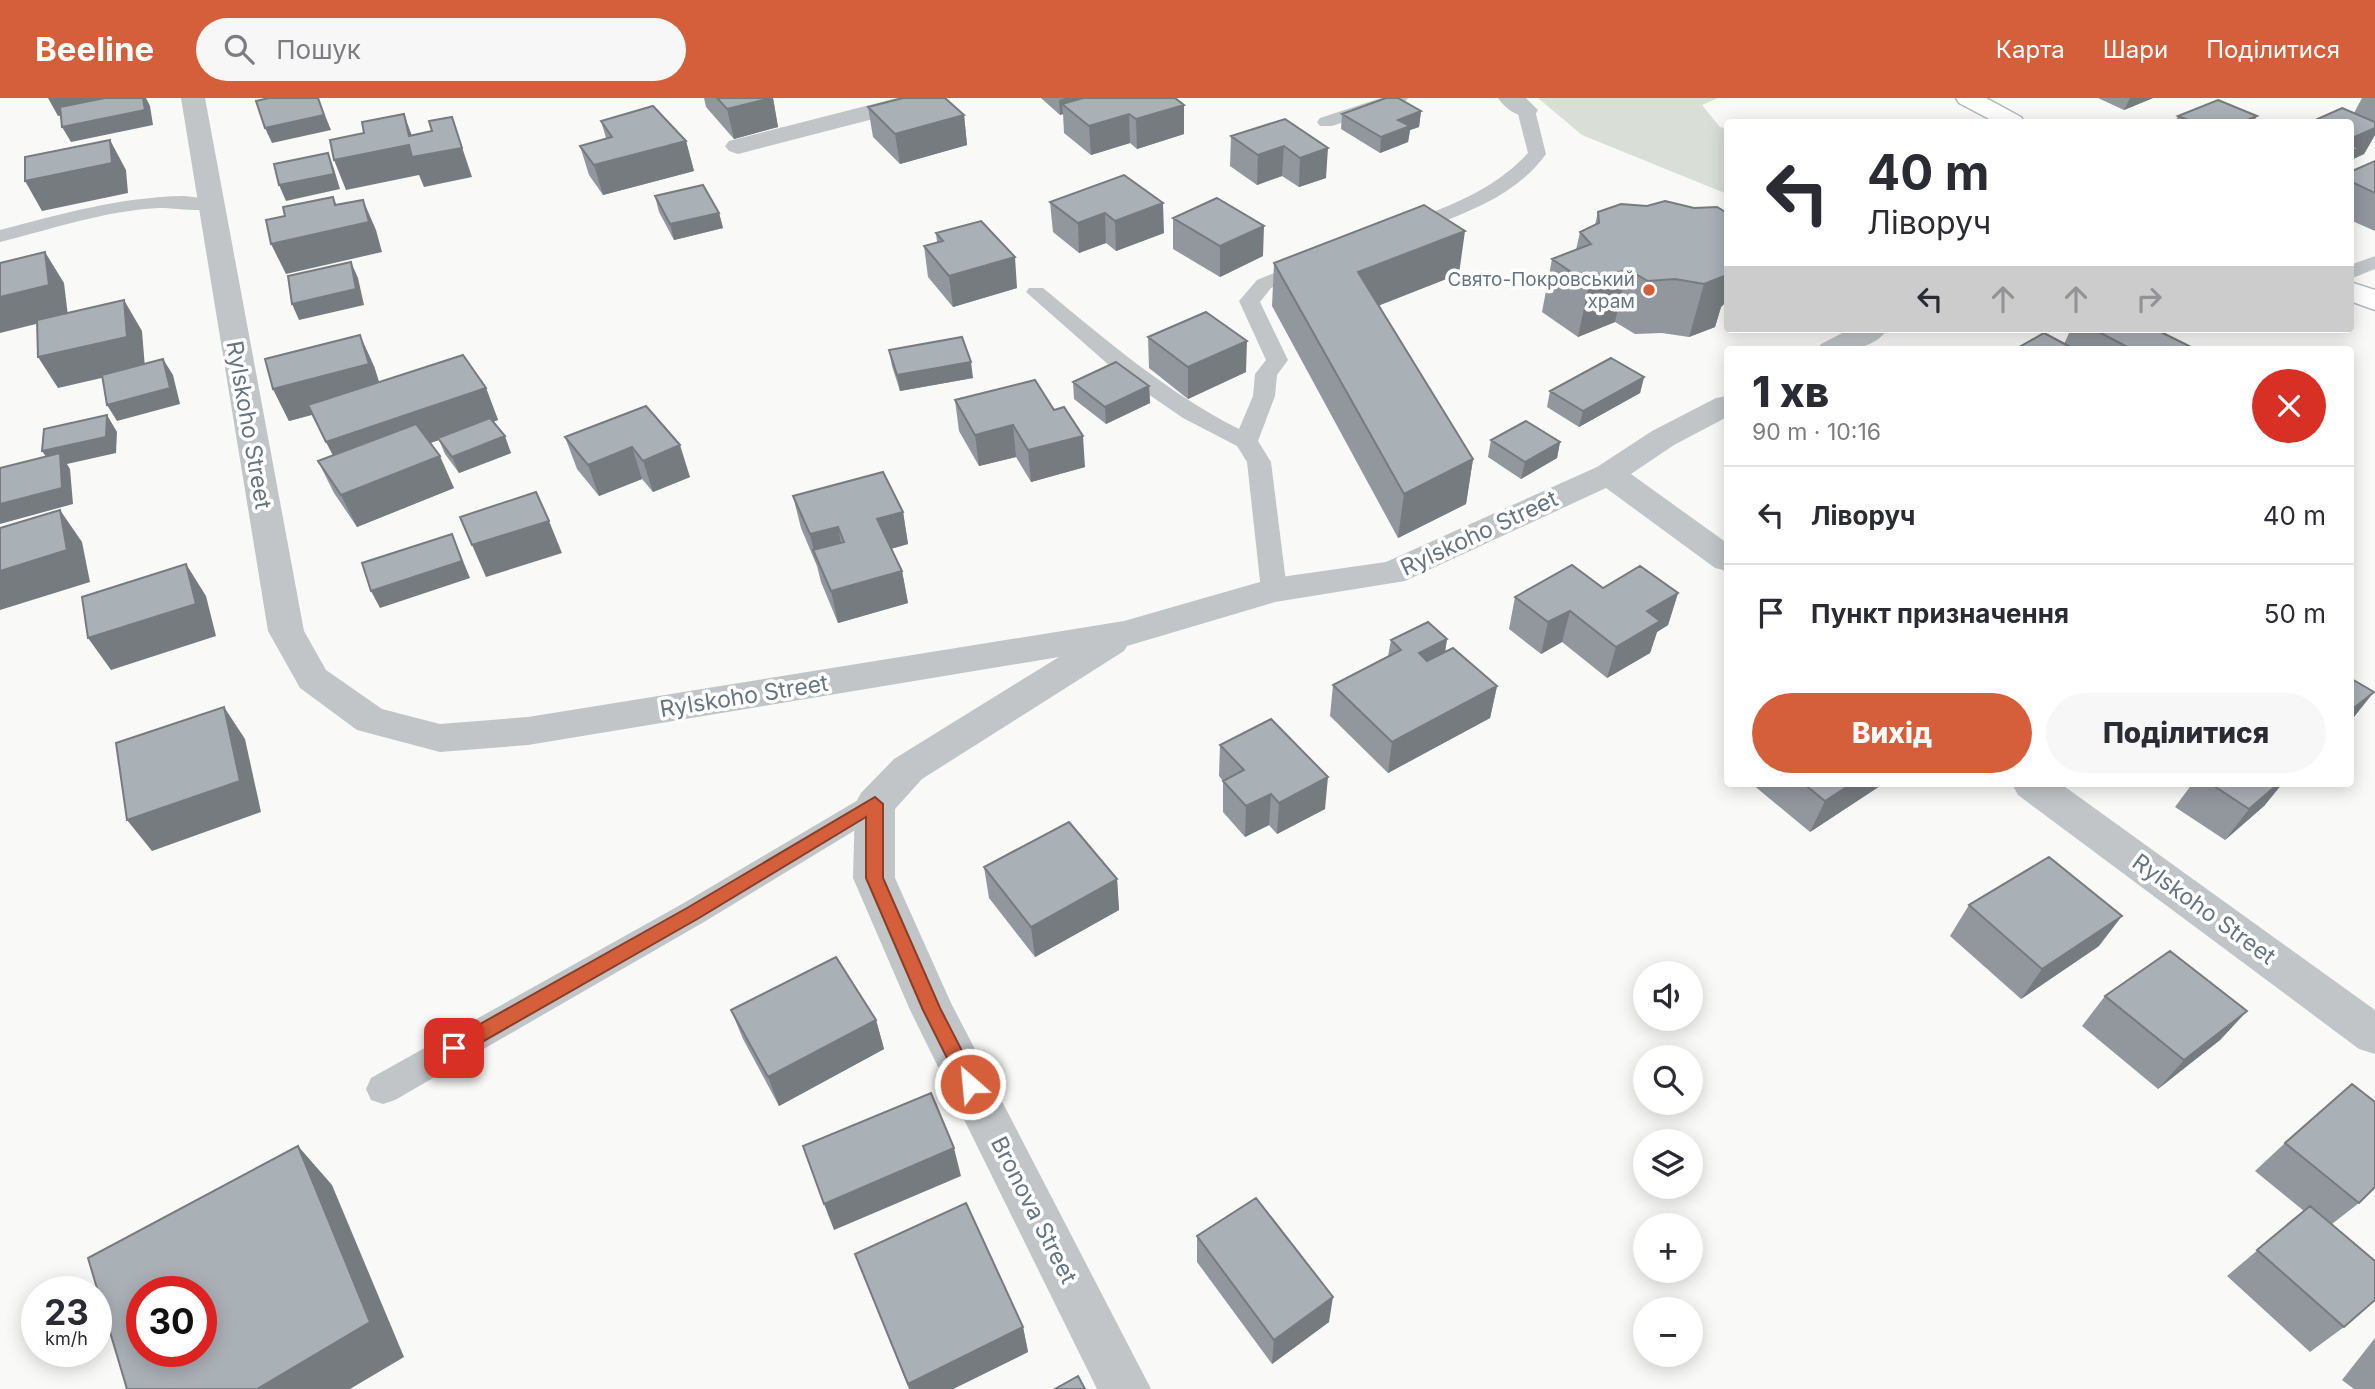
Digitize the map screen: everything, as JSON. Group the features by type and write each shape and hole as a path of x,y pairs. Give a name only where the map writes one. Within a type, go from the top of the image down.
{"street":[{"name":"Rylskoho Street","path":"193,98 286,631 313,679 370,720 440,737 528,731 1124,634 1274,590 1392,573 1609,474 1663,439 1724,407"},
{"path":"738,146 926,98"},
{"path":"1968,98 2006,119"},
{"path":"2354,292 2375,302"},
{"path":"1840,346 1865,333"},
{"path":"1609,474 1724,558"},
{"path":"875,804 908,769 1124,634"},
{"name":"Rylskoho Street","path":"2036,787 2375,1035"},
{"name":"Bronova Street","path":"875,804 874,878 932,1010 1125,1389"}],"lane":[{"path":"1326,122 1398,98"},
{"path":"1382,238 1458,210 1523,172 1537,154 1518,104"},
{"path":"0,236 112,208 179,200 210,205"},
{"path":"1246,441 1264,396 1266,374 1277,360 1249,301 1264,284 1331,256"},
{"path":"2354,271 2375,262"},
{"path":"1036,292 1127,369 1191,412 1246,441 1259,462 1274,590"},
{"path":"383,1089 693,913 875,804"}],"shaded area":[{"path":"1538,98 1718,98 1702,105 1720,127 1724,128 1724,193 1582,135"}],"building":[{"path":"105,98 143,98 145,110 62,127 60,107"},
{"path":"269,98 318,98 324,115 265,128 256,101"},
{"path":"717,98 771,98 727,109"},
{"path":"903,98 945,98 964,115 895,134 868,107"},
{"path":"1083,98 1175,98 1184,105 1136,119 1129,114 1089,126 1062,104"},
{"path":"1386,98 1398,98 1421,111 1398,120 1410,126 1381,137 1342,114"},
{"path":"2218,100 2257,116 2250,119 2186,119 2178,116"},
{"path":"653,106 686,141 594,165 580,146 612,137 601,121"},
{"path":"2342,108 2375,122 2375,128 2354,137 2354,119 2318,119"},
{"path":"404,114 409,136 432,131 429,121 452,117 462,148 412,157 409,145 334,160 330,140 364,133 362,122"},
{"path":"1285,119 1328,148 1300,158 1284,146 1258,155 1231,136"},
{"path":"110,140 112,163 25,181 25,157"},
{"path":"328,153 334,174 279,185 274,164"},
{"path":"2375,161 2375,193 2354,183 2354,170"},
{"path":"1124,175 1163,203 1115,221 1105,213 1078,223 1050,202"},
{"path":"703,185 719,213 670,224 655,196"},
{"path":"333,197 335,205 363,200 369,222 271,244 266,220 285,216 283,207"},
{"path":"1217,198 1264,226 1220,246 1173,218"},
{"path":"1665,201 1694,208 1717,207 1724,211 1724,276 1704,284 1675,279 1648,281 1627,269 1589,284 1552,259 1591,244 1580,232 1599,223 1598,212 1621,204 1647,206"},
{"path":"1424,205 1465,231 1358,272 1473,459 1404,494 1274,263"},
{"path":"981,221 1015,257 949,276 924,246 943,241 936,233"},
{"path":"45,252 49,285 0,297 0,263"},
{"path":"351,262 356,289 292,304 288,276"},
{"path":"124,300 127,337 38,357 37,320"},
{"path":"1206,312 1247,341 1188,367 1148,337"},
{"path":"2044,333 2068,346 2021,346"},
{"path":"2101,333 2163,333 2189,346 2125,346"},
{"path":"360,335 369,364 273,389 265,359"},
{"path":"962,337 971,362 897,375 889,350"},
{"path":"463,355 486,388 326,442 308,405"},
{"path":"1611,358 1644,377 1583,411 1550,391"},
{"path":"163,359 170,388 107,405 102,375"},
{"path":"1116,362 1149,386 1105,407 1073,382"},
{"path":"1035,380 1054,410 1064,407 1083,436 1028,450 1013,425 975,435 955,400"},
{"path":"646,406 680,445 643,461 632,447 588,465 565,437"},
{"path":"107,415 106,437 42,451 44,429"},
{"path":"490,418 505,436 452,457 438,438"},
{"path":"1526,421 1560,442 1525,462 1491,440"},
{"path":"416,424 440,456 341,495 318,461"},
{"path":"60,453 62,488 0,504 0,468"},
{"path":"883,472 903,512 877,519 902,571 831,591 813,550 844,542 838,527 810,534 793,496"},
{"path":"536,492 549,521 472,545 460,517"},
{"path":"60,510 67,550 0,571 0,528"},
{"path":"452,534 462,561 371,591 362,563"},
{"path":"186,564 196,604 88,638 82,597"},
{"path":"1572,565 1603,588 1640,566 1678,593 1647,611 1660,621 1616,647 1570,611 1548,622 1515,597"},
{"path":"1428,622 1447,639 1419,653 1427,661 1453,648 1497,686 1392,742 1333,685 1401,650 1391,640"},
{"path":"2354,680 2374,692 2354,708"},
{"path":"224,707 240,781 127,820 116,743"},
{"path":"1271,719 1328,777 1279,803 1271,794 1246,806 1223,781 1244,770 1220,745"},
{"path":"1808,787 1846,787 1825,801"},
{"path":"2216,787 2275,787 2249,809"},
{"path":"1069,822 1117,879 1031,927 984,867"},
{"path":"2049,857 2122,916 2042,969 1969,905"},
{"path":"2170,951 2247,1011 2184,1060 2105,996"},
{"path":"836,957 876,1020 768,1077 731,1010"},
{"path":"2352,1084 2375,1102 2375,1187 2359,1203 2285,1143"},
{"path":"931,1093 954,1148 824,1204 803,1146"},
{"path":"298,1146 370,1322 257,1389 127,1389 112,1339 112,1276 93,1276 88,1258"},
{"path":"1256,1198 1333,1297 1274,1340 1197,1236"},
{"path":"966,1203 1023,1327 908,1384 855,1254"},
{"path":"2310,1206 2375,1261 2375,1300 2344,1327 2257,1250"},
{"path":"1078,1376 1085,1389 1055,1389"}],"place":[{"name":"Свято-Покровський храм","path":"1649,290"}],"route":[{"path":"454,1048 693,913 875,804 874,878 932,1010 970,1084"}]}
